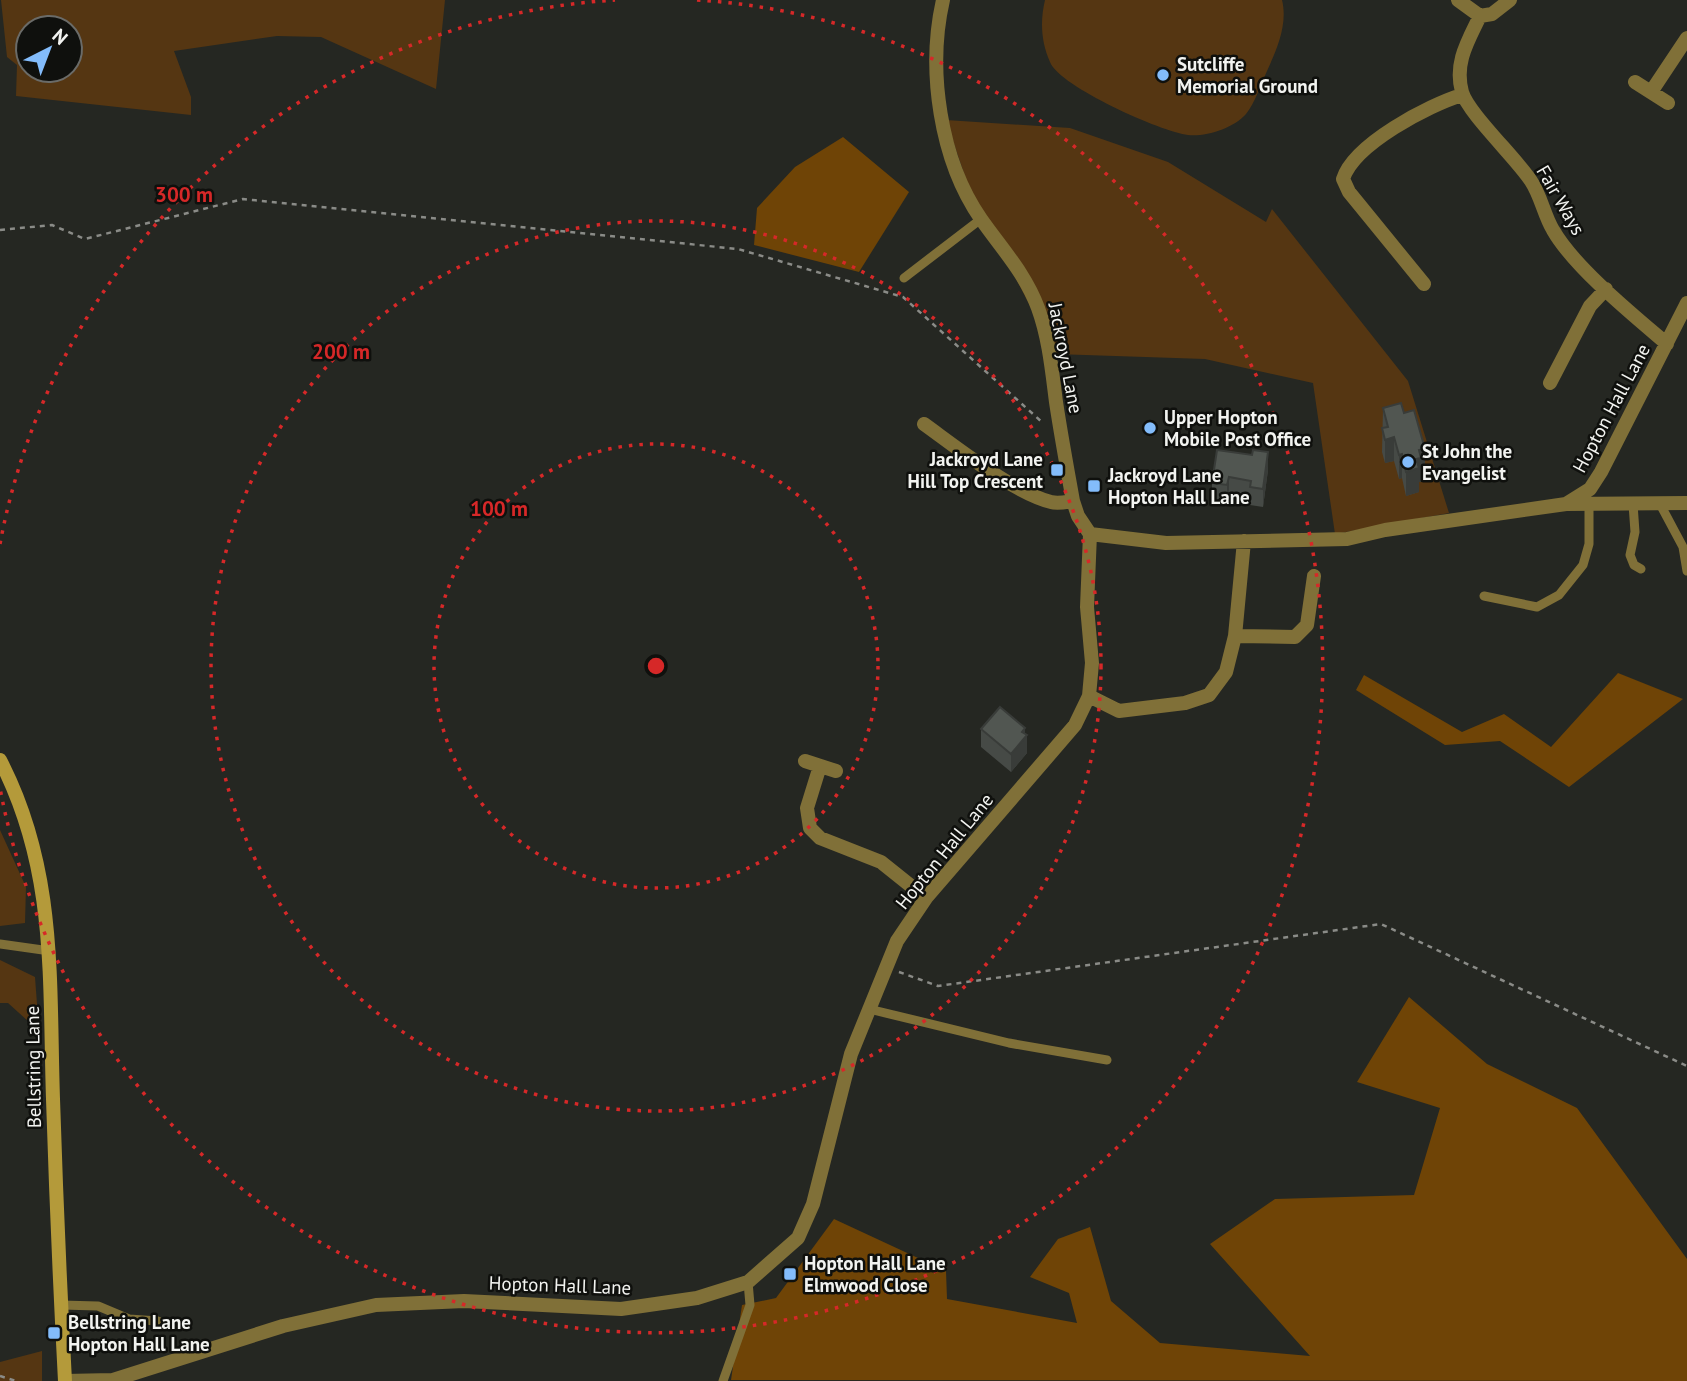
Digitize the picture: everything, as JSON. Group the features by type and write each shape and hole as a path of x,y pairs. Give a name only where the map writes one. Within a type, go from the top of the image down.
{"main road":[{"name":"Bellstring Lane","path":"0,760 36,852 50,951 65,1381"}],"street":[{"name":"Jackroyd Lane","path":"943,0 937,22 942,119 963,189 981,219 1018,267 1039,311 1049,354 1073,501 1078,516 1090,534"},
{"path":"1458,0 1480,16 1492,14 1510,0"},
{"path":"1424,284 1349,192 1343,179 1350,165 1411,115 1462,95 1459,69 1462,52 1480,16"},
{"path":"1651,92 1687,38"},
{"path":"1635,82 1668,103"},
{"name":"Fair Ways","path":"1462,95 1531,181 1551,228 1562,243 1606,289 1667,344"},
{"path":"1550,383 1590,306 1606,289"},
{"name":"Hopton Hall Lane","path":"65,1381 113,1381 283,1326 376,1305 464,1301 621,1309 697,1298 748,1282 798,1238 813,1204 850,1054 897,941 926,898 1075,725 1089,696 1092,663 1087,607 1090,534 1166,543 1348,539 1385,530 1566,504 1590,489 1601,472 1687,303"},
{"path":"924,424 1030,494 1053,503 1073,501"},
{"path":"1566,504 1687,503"},
{"path":"1089,696 1119,711 1185,703 1209,695 1226,672 1235,636 1244,541"},
{"path":"1235,636 1295,637 1307,625 1314,576"},
{"path":"805,761 836,771"},
{"path":"820,766 807,808 810,828 820,838 881,862 926,898"}],"lane":[{"path":"904,278 981,219"},
{"path":"1484,596 1536,607 1559,596 1583,565 1589,544 1589,504"},
{"path":"1633,504 1635,532 1630,555 1634,565 1642,569"},
{"path":"1660,504 1683,547 1687,571"},
{"path":"0,944 50,951"},
{"path":"869,1009 1009,1043 1107,1060"},
{"path":"723,1381 750,1305 748,1282"},
{"path":"61,1305 98,1306 129,1319 158,1321"}],"path":[{"path":"0,230 52,225 85,239 243,200 738,249 903,297 1062,439"},
{"path":"886,968 939,986 1381,924 1687,1066"},
{"path":"0,1376 16,1381"}],"shaded area":[{"path":"1,0 445,0 436,89 321,37 277,36 174,51 191,97 191,115 16,96 16,84 84,84 84,14 14,14 14,63 7,57"},
{"name":"Sutcliffe Memorial Ground","path":"1045,0 1282,0 1284,18 1274,54 1246,114 1219,130 1203,135 1188,135 1157,126 1113,107 1072,84 1058,72 1050,62 1043,39 1042,16"},
{"path":"946,120 1070,128 1168,162 1266,222 1272,209 1408,381 1449,513 1335,534 1313,383 1205,359 1055,354 969,188"},
{"path":"843,137 909,192 859,272 754,245 757,208 795,167"},
{"path":"1618,673 1683,699 1569,787 1500,741 1445,745 1356,690 1364,675 1462,732 1504,714 1551,747"},
{"path":"0,830 26,887 25,923 0,926"},
{"path":"0,960 35,977 39,1031 8,1003 0,1003"},
{"path":"1409,997 1487,1064 1577,1108 1687,1259 1687,1381 731,1380 742,1305 776,1298 834,1219 946,1271 947,1299 1077,1323 1069,1293 1030,1277 1058,1239 1090,1227 1111,1301 1160,1343 1310,1356 1210,1244 1275,1199 1414,1195 1440,1108 1357,1082"},
{"path":"42,1351 42,1381 0,1381 0,1362"}],"building":[{"path":"1401,403 1404,413 1414,410 1425,449 1419,450 1421,458 1416,459 1419,468 1406,472 1394,437 1385,440 1382,428 1388,427 1383,408"},
{"path":"1217,450 1252,455 1253,450 1268,452 1263,489 1250,487 1251,481 1229,477 1227,485 1212,483"},
{"path":"1000,707 1025,728 1022,732 1027,735 1011,754 981,729"}],"place":[{"name":"Sutcliffe Memorial Ground","path":"1163,75"},
{"name":"Upper Hopton Mobile Post Office","path":"1150,428"},
{"name":"St John the Evangelist","path":"1408,462"},
{"name":"Jackroyd Lane Hill Top Crescent","path":"1057,470"},
{"name":"Jackroyd Lane Hopton Hall Lane","path":"1094,486"},
{"name":"Hopton Hall Lane Elmwood Close","path":"790,1274"},
{"name":"Bellstring Lane Hopton Hall Lane","path":"54,1333"}]}
